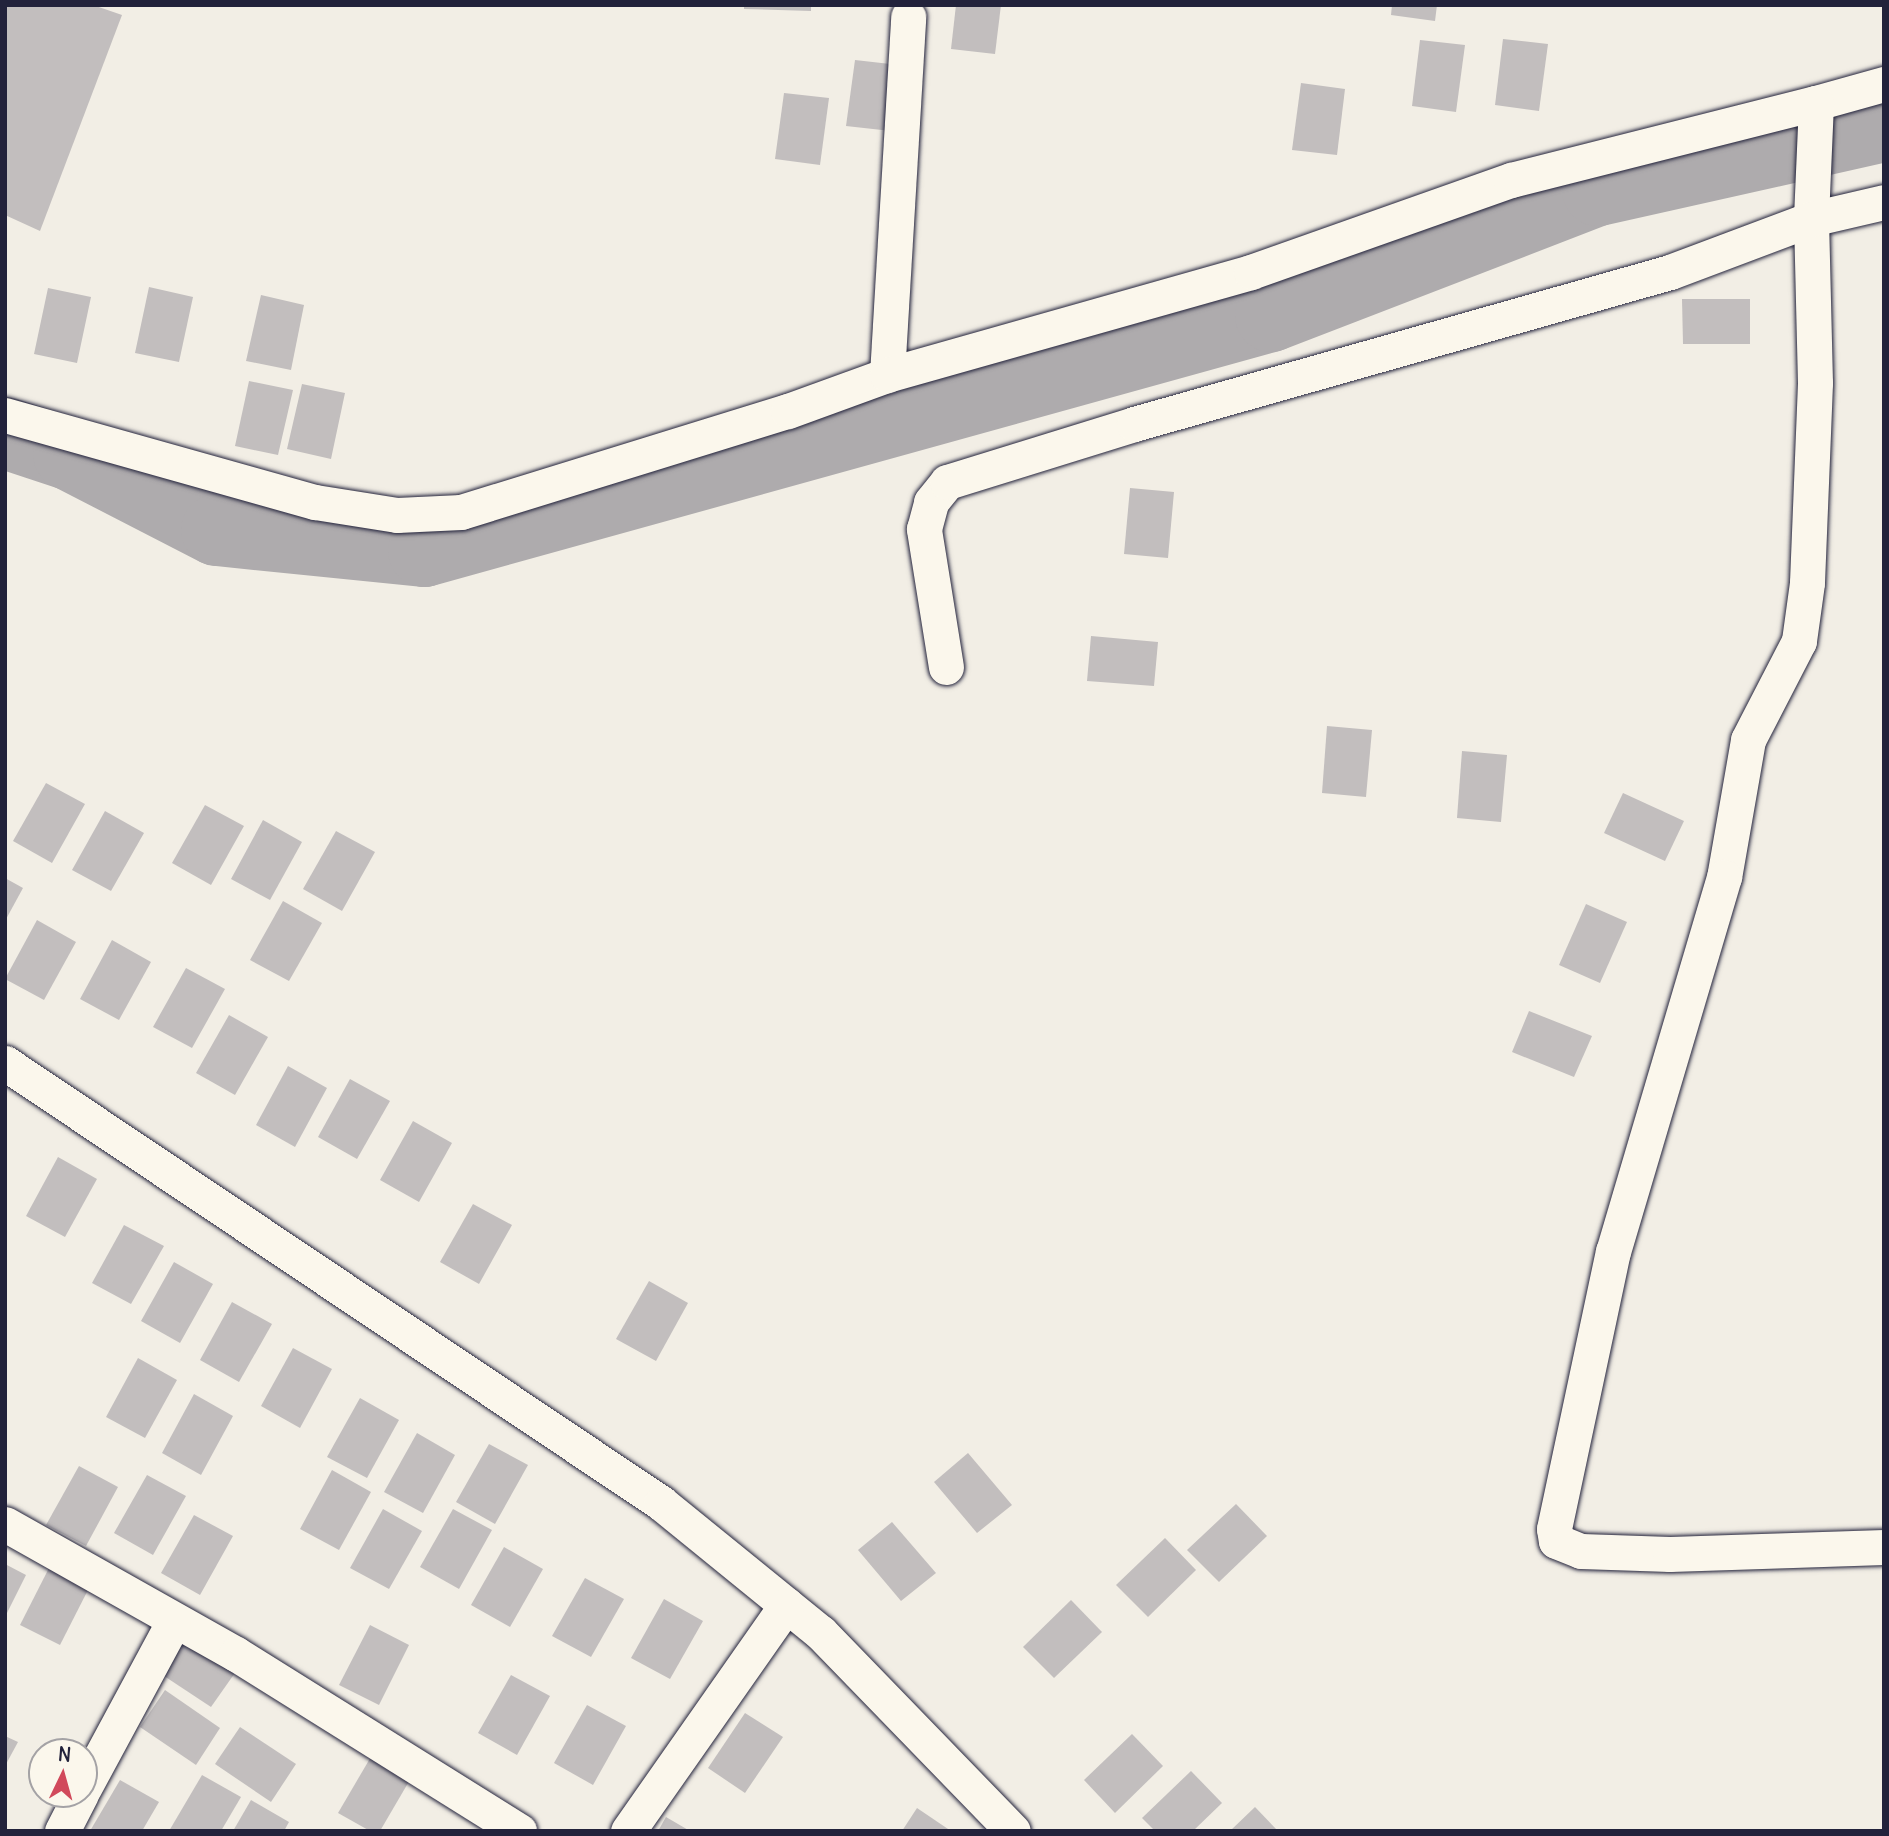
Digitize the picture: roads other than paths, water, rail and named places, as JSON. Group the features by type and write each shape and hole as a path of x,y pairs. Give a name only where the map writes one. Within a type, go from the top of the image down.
{"street":[{"path":"887,375 908,17"},
{"path":"5,415 316,502 397,514 461,512 788,411 887,375 1251,272 1511,180 1815,115 1884,84"},
{"path":"1815,115 1812,203 1815,383 1807,583 1799,641 1748,740 1724,877 1613,1251 1554,1529 1556,1541 1581,1551 1670,1554 1884,1547"},
{"path":"946,667 924,529 931,502 947,482 1134,424 1670,272 1812,203 1884,202"},
{"path":"5,1063 650,1495 786,1605 889,1700 1013,1831"},
{"path":"5,1524 173,1623 236,1654 519,1831"},
{"path":"628,1831 786,1605"},
{"path":"98,1762 173,1623"},
{"path":"62,1831 74,1808"}],"waterway":[{"path":"5,433 69,454 217,530 424,551 1271,316 1598,190 1884,126"}]}
